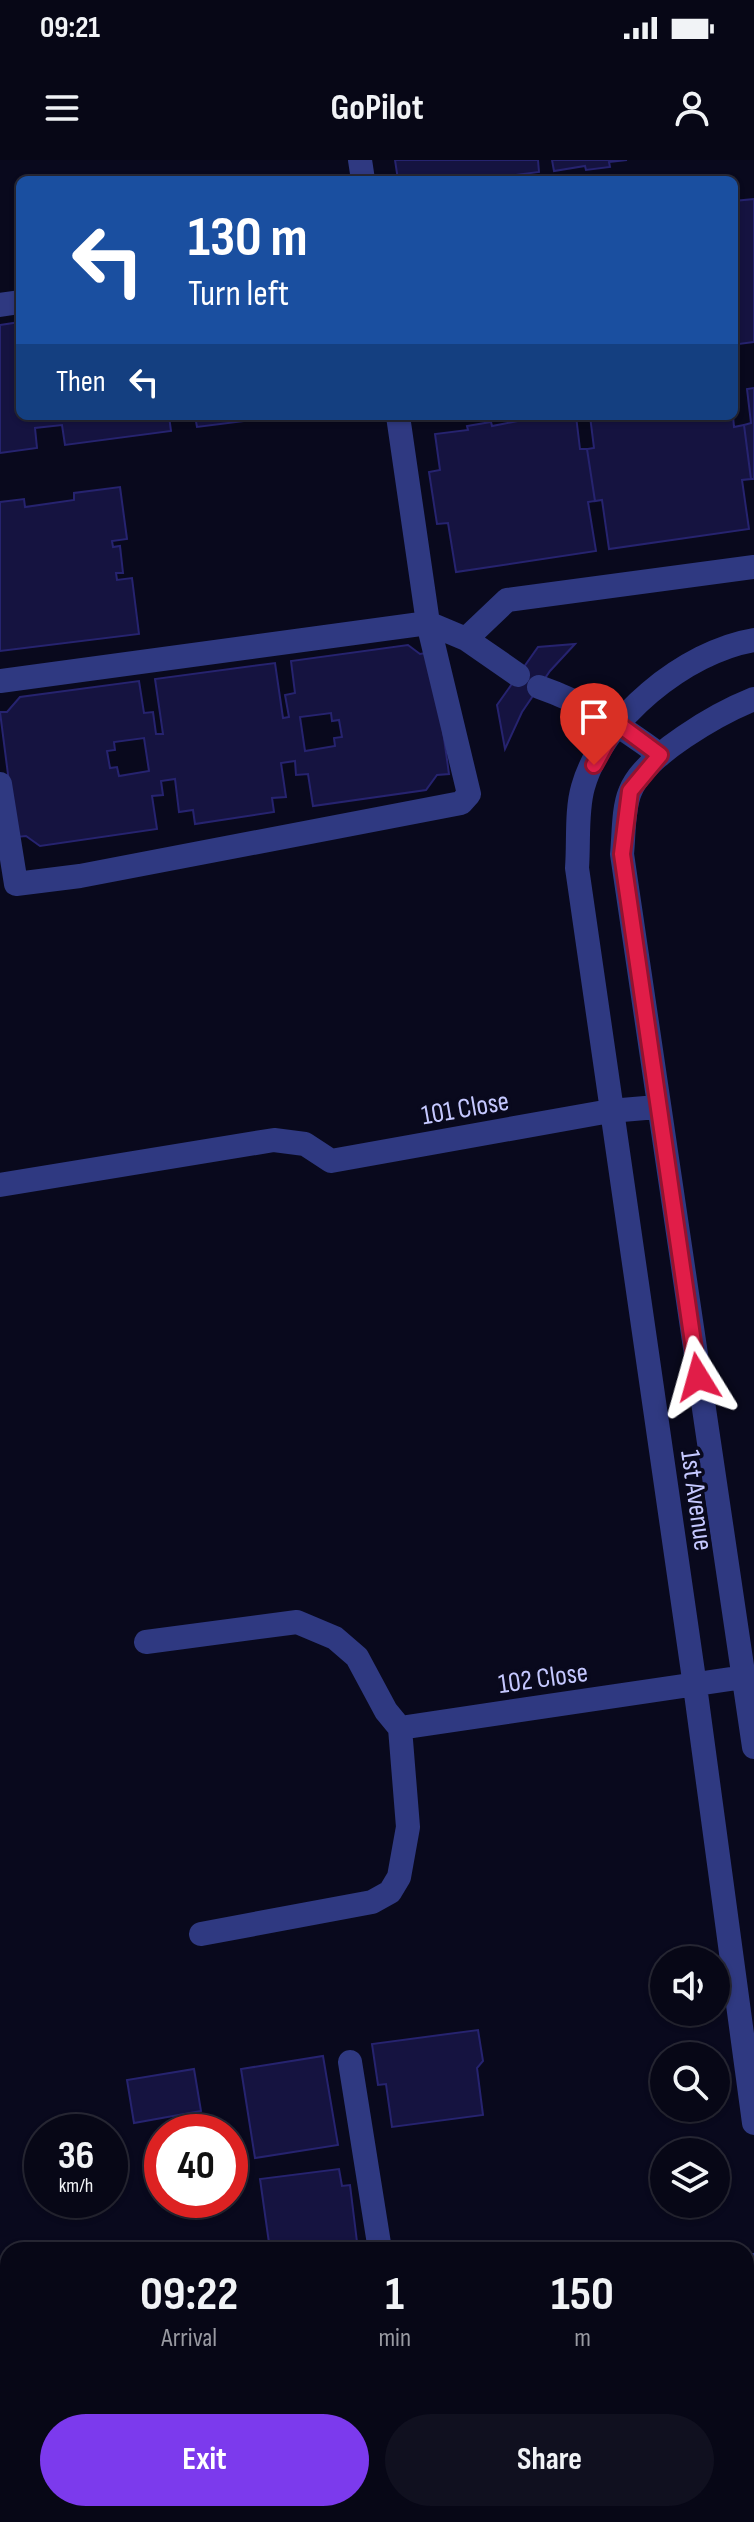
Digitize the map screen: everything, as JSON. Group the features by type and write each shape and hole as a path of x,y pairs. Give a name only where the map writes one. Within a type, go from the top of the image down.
{"street":[{"path":"0,784 8,885 80,876 461,803 469,794 428,623 399,420"},
{"path":"466,639 507,600 754,567"},
{"path":"0,681 428,623 466,639 529,681 577,701 617,723 660,755"},
{"name":"1st Avenue","path":"754,640 725,645 670,677 617,723 583,787 577,868 695,1686 754,2123"},
{"name":"1st Avenue","path":"754,699 727,710 660,755 630,791 622,854 754,1747"},
{"name":"101 Close","path":"0,1185 274,1140 305,1144 331,1161 610,1111 657,1107"},
{"path":"146,1642 297,1622 335,1638 357,1657 386,1711 400,1728 408,1844 399,1877 390,1892 372,1902 201,1934"},
{"name":"102 Close","path":"400,1728 744,1677"},
{"path":"350,2062 379,2242"}],"building":[{"path":"395,160 538,160 539,172 508,176 397,176"},
{"path":"552,160 627,160 609,162 610,167 586,170 585,166 554,171"},
{"path":"754,199 754,342 739,344 738,337 738,201"},
{"path":"16,323 16,420 170,420 171,431 65,445 62,425 35,428 37,448 0,453 0,325"},
{"path":"754,388 754,479 751,479 744,425 751,423 747,389"},
{"path":"196,420 252,420 197,427"},
{"path":"523,420 576,420 580,449 587,449 595,501 588,502 596,551 456,572 448,523 437,524 429,472 440,470 435,434 468,430 467,426 491,422 492,426"},
{"path":"590,420 733,420 734,427 744,425 751,479 742,480 749,529 609,549 602,500 595,501 587,449 594,448"},
{"path":"120,487 127,539 112,541 113,547 120,546 123,573 116,573 117,580 132,578 139,634 0,651 0,502 24,499 25,507 74,500 74,493"},
{"path":"575,644 550,671 522,712 505,749 497,705 538,647"},
{"path":"408,645 420,654 432,652 449,774 437,775 426,790 313,806 308,774 296,775 295,761 281,763 286,797 272,798 274,812 195,824 193,810 179,812 175,779 161,781 163,795 152,796 157,829 40,846 26,836 16,837 0,712 7,712 20,697 139,681 144,713 153,712 156,734 163,734 155,679 275,663 283,718 289,717 285,695 295,693 291,661","holes":["331,713 332,721 339,720 342,737 334,738 335,746 305,751 300,717","144,738 149,771 119,776 117,767 110,768 107,751 115,750 114,742"]},
{"path":"478,2030 483,2061 477,2068 483,2115 392,2127 386,2084 378,2085 372,2044"},
{"path":"323,2056 338,2145 255,2158 241,2069"},
{"path":"194,2069 201,2111 144,2114 144,2121 134,2123 127,2080"},
{"path":"339,2169 342,2186 350,2185 357,2242 269,2242 260,2179"}],"route":[{"path":"594,765 617,723 660,755 630,791 622,854 698,1377"}]}
